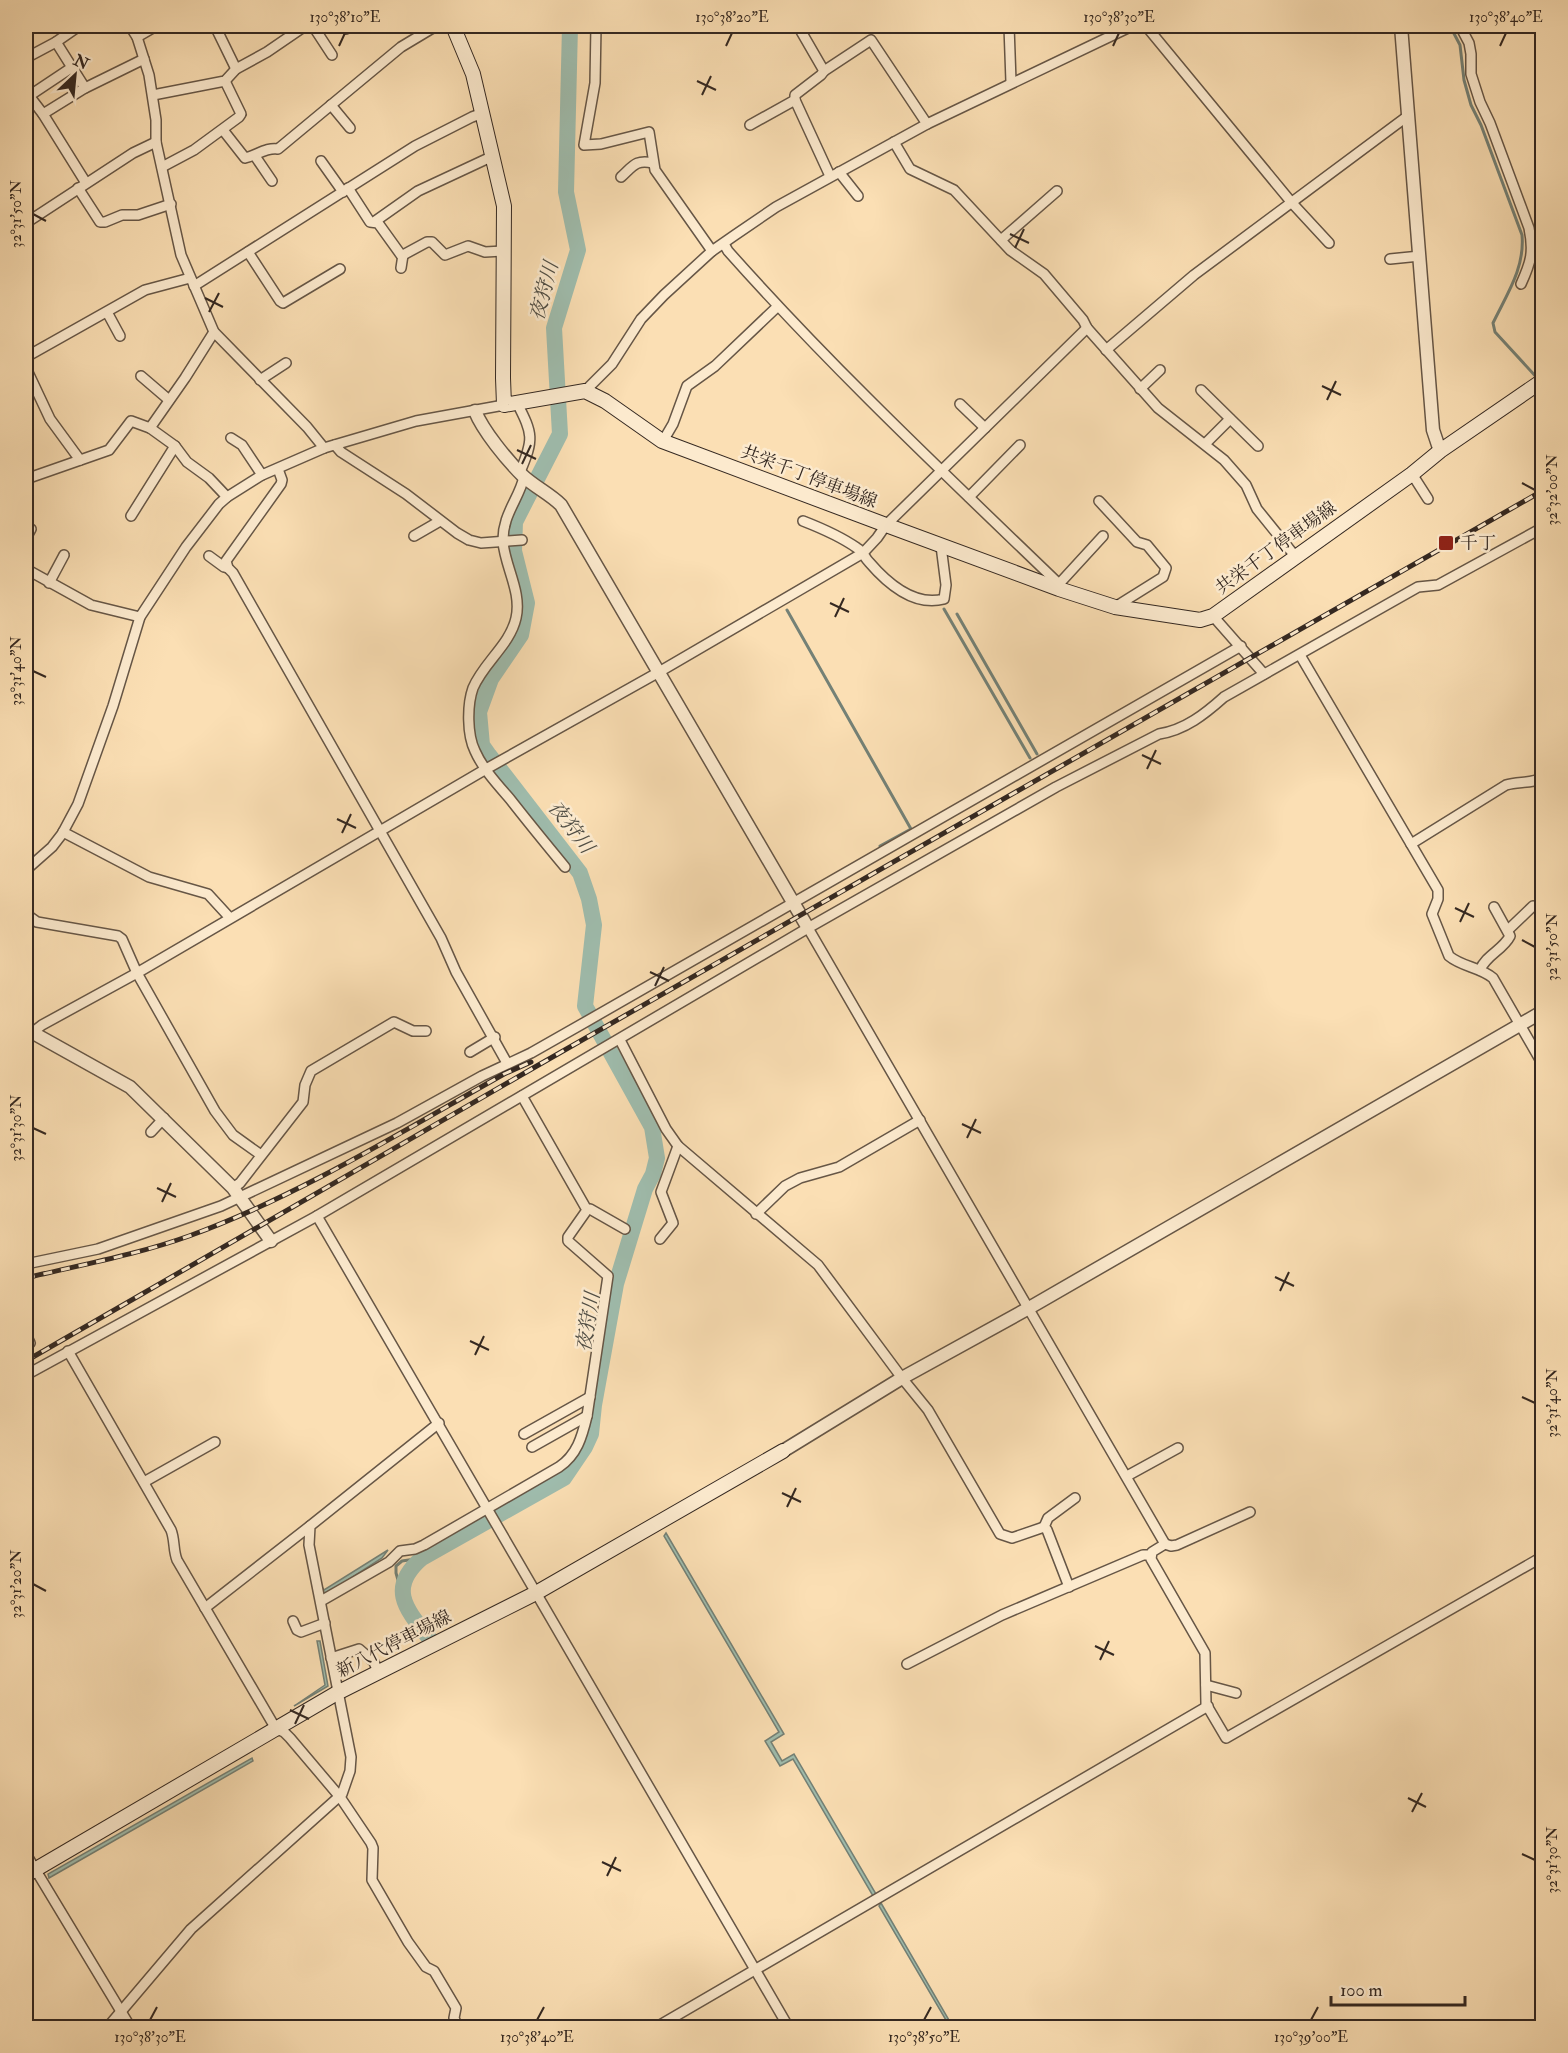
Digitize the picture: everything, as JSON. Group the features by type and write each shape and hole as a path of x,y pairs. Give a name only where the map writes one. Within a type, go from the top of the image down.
{"main road":[{"path":"453,26 473,74 504,206 502,378 511,404 579,392"},
{"name":"共栄千丁停車場線","path":"579,392 605,401 663,441 942,546 1059,586 1115,608 1200,620 1213,616 1412,474 1440,451 1539,383"},
{"name":"新八代停車場線","path":"30,1873 337,1693 536,1593 783,1451"}],"street":[{"path":"26,58 56,42 79,26"},
{"path":"130,26 137,37 153,95 156,142 181,255 214,332 307,427 324,448"},
{"path":"137,37 156,26"},
{"path":"215,26 236,69"},
{"path":"153,95 225,81 236,69 267,52 305,26"},
{"path":"313,26 332,55"},
{"path":"223,130 245,158 255,156 270,147 278,149 407,42 436,26"},
{"path":"596,26 595,83 584,145 601,144 649,132 655,170 712,251"},
{"path":"798,26 824,70"},
{"path":"1009,26 1011,82"},
{"path":"579,392 612,363 641,319 664,295 712,251 776,207 927,124 1132,26"},
{"path":"1146,26 1292,203 1329,243"},
{"path":"1401,26 1433,430 1440,451"},
{"path":"1460,26 1469,42 1472,54 1472,74 1480,102 1529,228 1532,245 1531,263 1521,284"},
{"path":"830,176 795,100 795,95 821,75 824,70 871,40 927,124"},
{"path":"56,42 85,88"},
{"path":"43,114 85,88 144,59"},
{"path":"71,68 28,98 43,114 100,222 122,214 138,215 171,204"},
{"path":"162,167 194,150 241,114 225,81"},
{"path":"750,125 795,100"},
{"path":"331,105 350,128"},
{"path":"26,357 145,290 192,282 248,252 415,146 483,113"},
{"path":"1106,350 1194,275 1409,114"},
{"path":"26,223 133,153 156,142"},
{"path":"894,142 910,169 954,190 1001,240 1054,284 1087,328 1158,408 1224,460 1246,485 1257,509 1295,556"},
{"path":"255,156 272,181"},
{"path":"374,222 418,192 493,156"},
{"path":"621,177 643,160 653,163"},
{"path":"321,161 370,222 378,223 400,255 403,255"},
{"path":"839,172 858,196"},
{"path":"1001,240 1057,191"},
{"path":"403,255 427,242 432,242 445,255 468,246 485,252 503,251"},
{"path":"724,244 777,307 860,392 1059,586 1103,536"},
{"path":"248,252 283,303 340,269"},
{"path":"401,268 403,255"},
{"path":"1390,259 1420,256"},
{"path":"1531,263 1542,261"},
{"path":"663,441 673,424 687,386 715,366 777,307"},
{"path":"107,312 120,336"},
{"path":"29,1031 137,973 503,759 659,672 863,553 886,525 1087,328"},
{"path":"150,428 214,332"},
{"path":"260,380 286,363"},
{"path":"26,368 50,419 80,460"},
{"path":"1140,389 1160,370"},
{"path":"141,376 169,400"},
{"path":"1201,390 1258,446"},
{"path":"26,870 52,847 78,804 140,617 206,518 227,497 262,475 324,448 416,420 511,404 528,424 531,439 523,476 506,519 505,542 518,602 516,618 510,636 481,674 473,689 469,709 474,749 487,769 565,867"},
{"path":"960,404 985,428"},
{"path":"475,411 485,428 523,476 561,505 1165,1544 1177,1545 1250,1512"},
{"path":"1205,444 1230,419"},
{"path":"26,479 109,450 131,421 150,428 175,446 187,462 209,478 227,497"},
{"path":"231,438 242,445 262,475"},
{"path":"335,445 341,452 406,494 440,521 470,540 481,543 520,540"},
{"path":"969,497 1020,445"},
{"path":"131,516 175,446"},
{"path":"278,469 281,484 226,561 228,568 441,938 456,972 495,1037 507,1063"},
{"path":"1412,474 1428,499"},
{"path":"1099,501 1137,542 1147,544 1166,568 1163,577 1115,608"},
{"path":"414,536 440,521"},
{"path":"802,521 825,530 863,553 867,560 897,589 911,597 944,599 946,585 942,546"},
{"path":"26,1375 317,1216 808,928 1056,787 1159,734 1176,732 1207,712 1224,697 1418,587 1438,585 1542,528"},
{"path":"50,584 64,555"},
{"path":"209,556 228,568"},
{"path":"26,569 91,605 140,617"},
{"path":"1213,616 1264,674"},
{"path":"26,1264 98,1249 210,1210 236,1192 398,1122 507,1063 531,1053 795,904 1241,646"},
{"path":"1300,655 1438,890 1438,899 1432,914 1449,956 1493,978 1542,1063"},
{"path":"1411,844 1506,785 1515,782 1537,781 1542,777"},
{"path":"63,832 149,877 208,894 230,918"},
{"path":"1508,930 1533,906"},
{"path":"1480,970 1484,962 1507,942 1510,936 1494,907"},
{"path":"26,911 37,922 118,936 122,939 137,973 215,1111 233,1135 261,1155"},
{"path":"783,1451 902,1378 1029,1308 1542,1012"},
{"path":"236,1192 240,1183 303,1102 305,1085 311,1071 394,1022 413,1031 426,1031"},
{"path":"29,1031 130,1087 164,1118 236,1192 271,1241"},
{"path":"470,1052 495,1037"},
{"path":"619,1040 666,1129 675,1152 818,1265 928,1410 1000,1534 1012,1538 1044,1527 1048,1518 1075,1498"},
{"path":"522,1096 587,1210"},
{"path":"151,1132 164,1118"},
{"path":"756,1214 785,1186 800,1178 839,1167 920,1120"},
{"path":"660,1239 673,1223 661,1192 675,1152"},
{"path":"587,1210 590,1209 625,1229"},
{"path":"321,1601 389,1562 400,1551 415,1549 487,1511 566,1463 578,1446 587,1416 608,1276 568,1241 587,1210"},
{"path":"317,1216 789,2028"},
{"path":"68,1351 171,1530 177,1560 276,1729 284,1732 290,1738 340,1797 373,1848 372,1880 408,1942 426,1967 434,1971 456,2008 455,2021 458,2028"},
{"path":"524,1434 590,1397"},
{"path":"532,1447 587,1416"},
{"path":"206,1608 439,1423"},
{"path":"144,1482 215,1442"},
{"path":"1127,1476 1178,1448"},
{"path":"107,2028 191,1929 340,1797 346,1787 351,1757 309,1545 310,1526"},
{"path":"1044,1527 1049,1533 1069,1587"},
{"path":"908,1664 1002,1615 1143,1555 1150,1555 1165,1544"},
{"path":"1150,1555 1205,1653 1208,1706 1226,1738 1542,1557"},
{"path":"293,1621 299,1632 325,1623"},
{"path":"331,1658 359,1649 374,1662 378,1672"},
{"path":"1206,1685 1236,1693"},
{"path":"655,2028 1208,1706"},
{"path":"26,1854 30,1873 131,2028"}],"shaded area":[{"path":"666,1533 784,1734 771,1742 782,1761 794,1754 876,1894 873,1896 793,1759 780,1766 765,1741 779,1732 664,1536"},
{"path":"388,1550 382,1558 325,1595 320,1584 324,1590"},
{"path":"317,1641 320,1641 328,1686 294,1706 325,1685"},
{"path":"252,1758 253,1761 49,1878 48,1874"},
{"path":"881,1903 953,2027 950,2027 879,1906"}],"waterway":[{"name":"夜狩川","path":"429,1638 407,1608 404,1598 405,1579 411,1569 422,1558 564,1478 585,1447 591,1434 594,1405 616,1284 645,1189 653,1174 657,1158 652,1127 585,1006 594,925 589,899 580,873 482,745 479,712 491,679 521,635 527,603 514,551 515,522 560,434 554,328 578,250 566,192 570,26"},
{"path":"1450,26 1460,45 1464,80 1471,105 1481,125 1522,235 1518,270 1493,323 1495,332 1539,380"},
{"path":"944,609 1030,758"},
{"path":"787,610 911,829 880,846"},
{"path":"957,614 1037,754"},
{"path":"402,1594 396,1566 402,1561 422,1558"}],"railway":[{"path":"26,1361 1542,491"},
{"path":"26,1278 149,1249 230,1220 310,1182 504,1074 531,1062"}],"place":[{"name":"千丁","path":"1446,543"}]}
